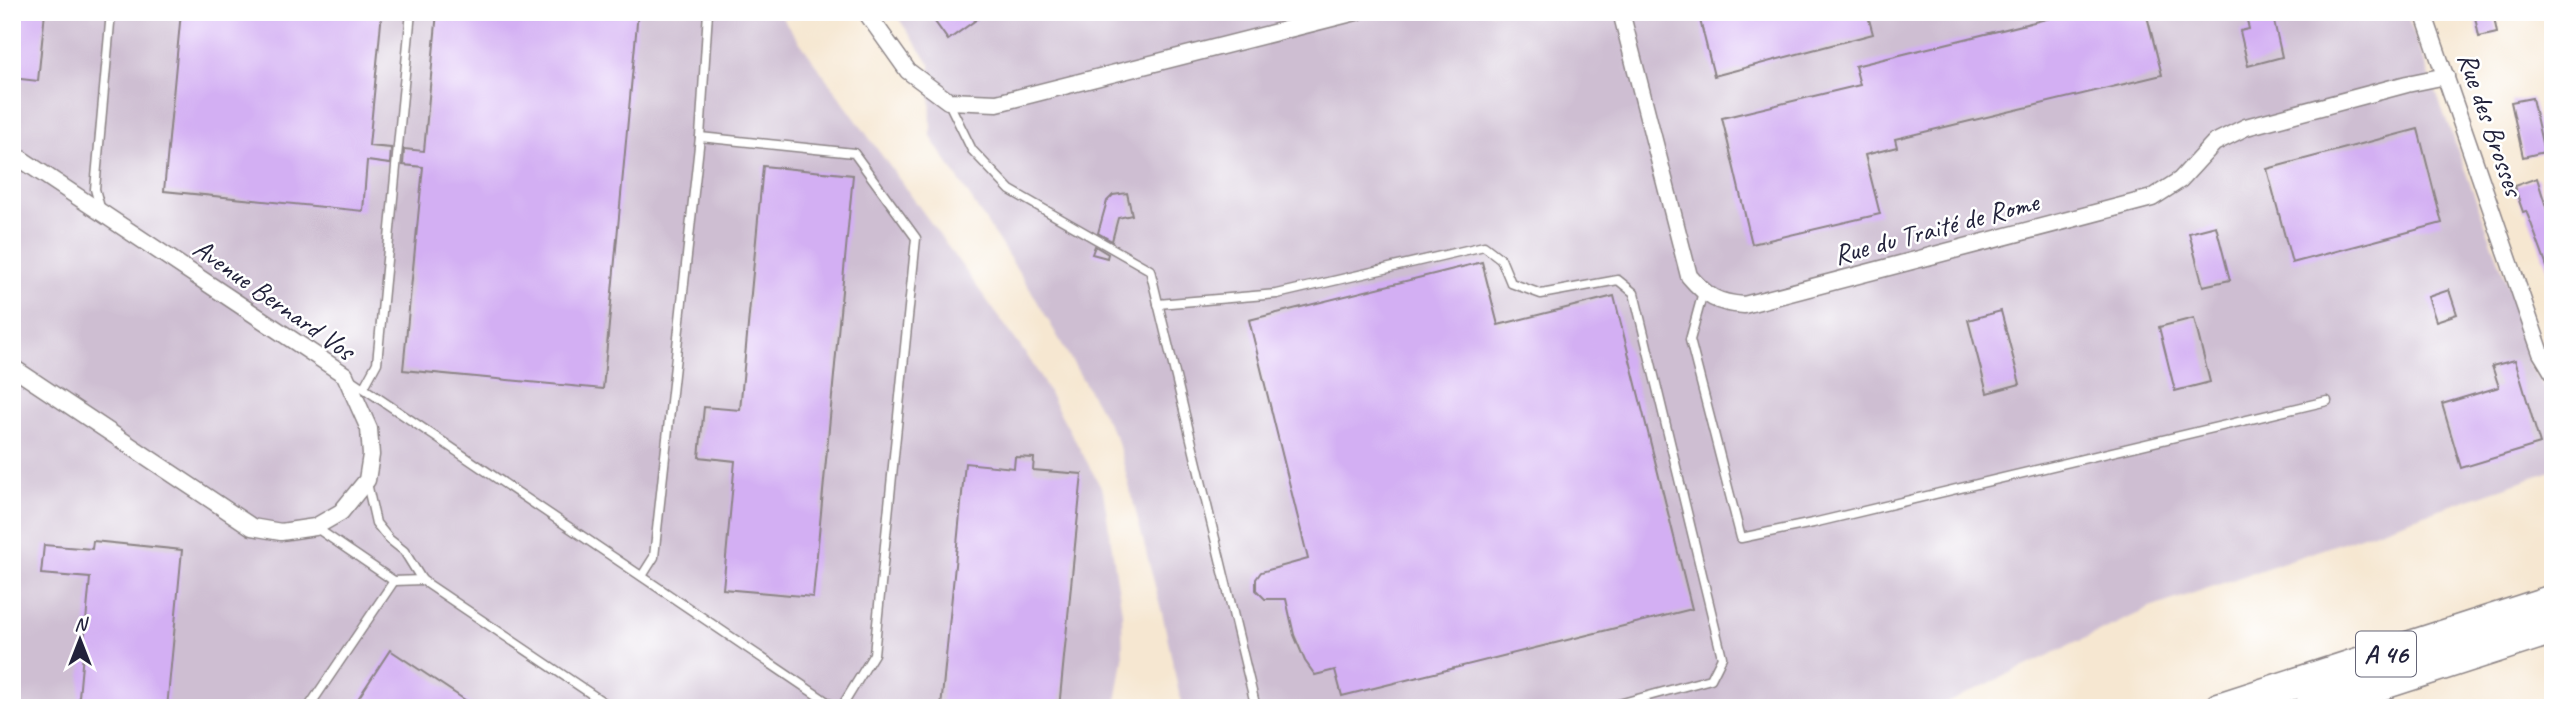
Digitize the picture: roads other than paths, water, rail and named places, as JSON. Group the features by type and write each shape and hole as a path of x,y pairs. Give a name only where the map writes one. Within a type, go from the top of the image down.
{"highway":[{"name":"A 46","path":"2219,708 2553,600"},
{"name":"A 46","path":"2309,708 2553,629"}],"street":[{"path":"866,12 908,71 948,101 997,103 1356,12"},
{"path":"1621,12 1689,276 1703,292"},
{"name":"Rue des Brosses","path":"2423,12 2541,353 2553,373"},
{"name":"Rue du Traité de Rome","path":"1703,292 1722,303 1745,305 2152,198 2180,180 2214,143 2246,127 2446,76"},
{"name":"Avenue Bernard Vos","path":"12,153 345,375 369,429 371,455 367,480"},
{"name":"Rue des Brosses","path":"2536,333 2553,350"},
{"path":"12,367 252,527 281,532 315,527 341,512 367,480"}],"lane":[{"path":"102,212 95,189 111,12"},
{"path":"364,387 377,363 411,12"},
{"path":"642,576 654,557 700,137 708,12"},
{"path":"948,101 972,150 1010,190 1150,270 1256,708"},
{"path":"345,375 838,708 874,654 916,239 854,153 700,137"},
{"path":"1158,304 1278,294 1484,246 1501,259 1511,283 1541,294 1618,280 1634,293 1722,657 1711,679 1604,708"},
{"path":"1703,292 1690,340 1741,538 2327,401"},
{"path":"367,480 376,523 389,539 404,551 422,580 612,708"},
{"path":"315,527 394,581 422,580"},
{"path":"308,708 394,581"}]}
